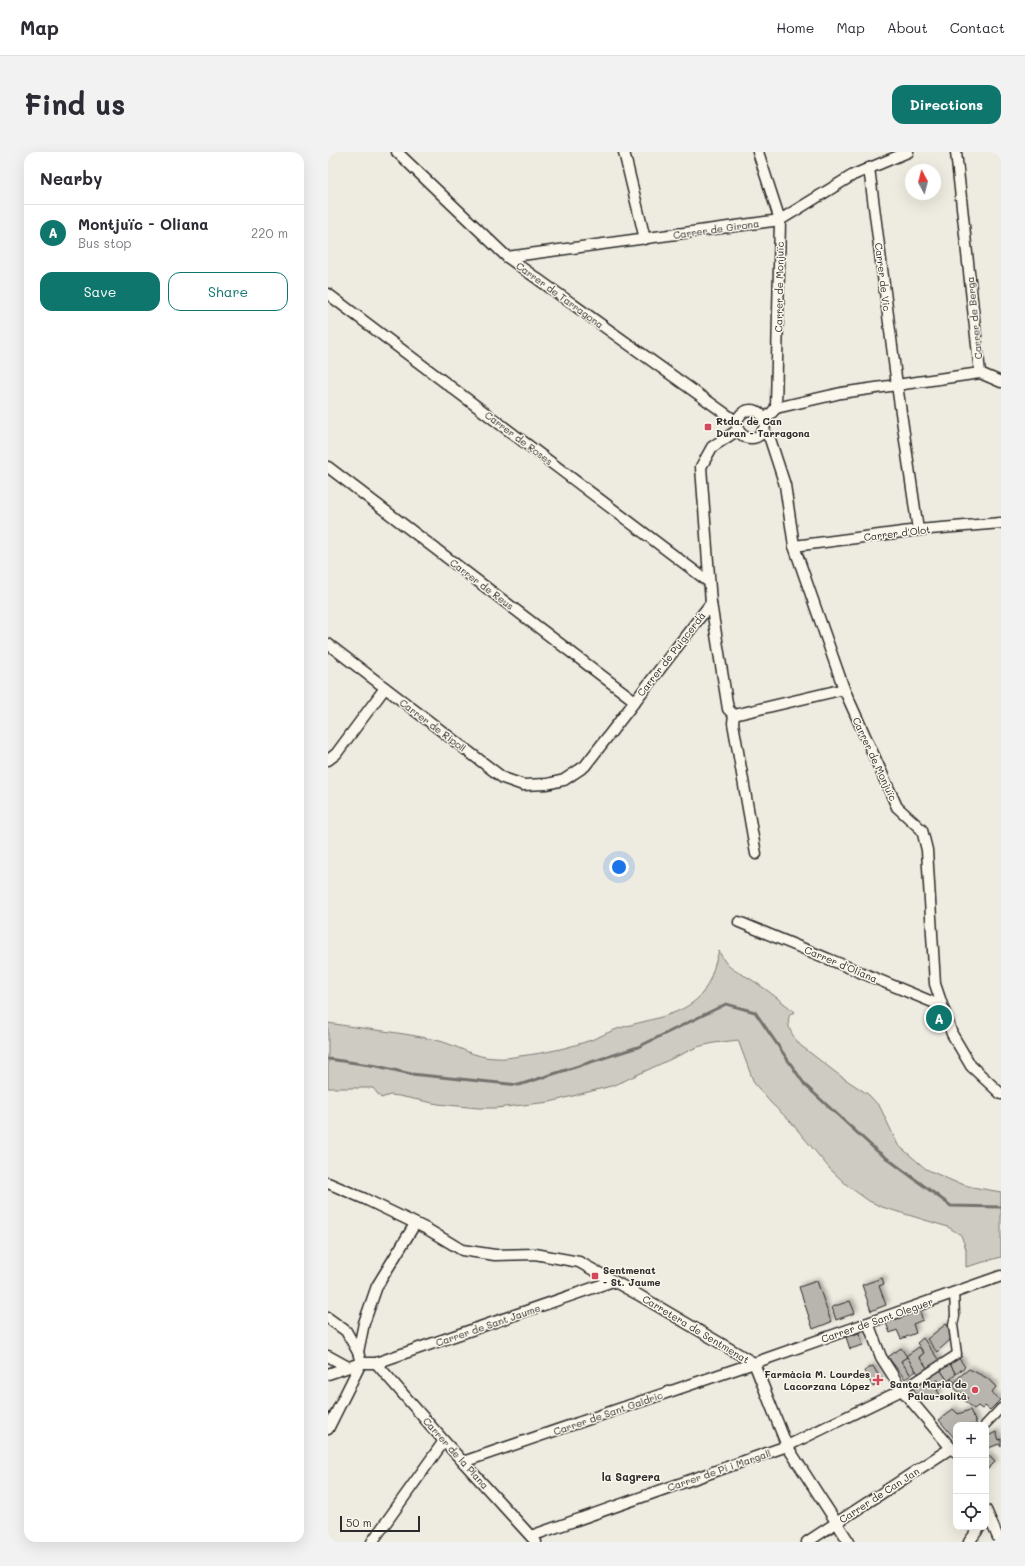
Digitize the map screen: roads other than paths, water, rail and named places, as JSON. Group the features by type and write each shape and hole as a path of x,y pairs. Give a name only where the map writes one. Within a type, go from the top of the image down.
{"street":[{"name":"Carrer de Tarragona","path":"397,152 507,257 738,426"},
{"path":"624,152 645,239"},
{"name":"Carrer de Monjuïc","path":"758,152 780,220 776,408"},
{"name":"Carrer de Girona","path":"507,257 780,220 853,175 908,152"},
{"name":"Carrer de Berga","path":"776,408 841,393 980,373 956,152"},
{"name":"Carrer de Vic","path":"869,168 897,385 918,530"},
{"name":"Carrer de Roses","path":"328,294 709,582"},
{"path":"980,373 1001,382"},
{"path":"763,426 762,416 757,412 748,410 740,415 738,426 745,436 751,437 756,436 776,408"},
{"name":"Carrer de Puigcerdà","path":"547,784 564,780 585,766 711,603 701,467 712,447 738,426"},
{"name":"Carrer de Monjuïc","path":"763,426 770,439 785,486 794,546 844,689 897,807 922,830 927,850 935,984 942,1006 952,1034 971,1066 1001,1094"},
{"name":"Carrer de Reus","path":"328,467 635,701"},
{"name":"Carrer d'Olot","path":"794,546 918,530 1001,523"},
{"path":"711,603 728,709 734,715"},
{"name":"Carrer de Ripoll","path":"328,644 503,778 523,785 547,784"},
{"path":"328,760 336,754 385,688"},
{"path":"734,715 844,689"},
{"path":"734,715 733,723 756,854"},
{"name":"Carrer d'Oliana","path":"739,922 942,1006"},
{"name":"Carretera de Sentmenat","path":"328,1182 415,1224 462,1250 495,1255 535,1254 579,1262 754,1363"},
{"path":"358,1352 364,1323 377,1286 415,1224"},
{"name":"Carrer de Sant Oleguer","path":"754,1363 1001,1276"},
{"name":"Carrer de Sant Jaume","path":"328,1374 362,1363 376,1363 614,1281"},
{"path":"902,1390 957,1354 953,1325 955,1316 954,1292"},
{"path":"328,1318 346,1331 358,1352 362,1363 328,1429"},
{"path":"868,1323 881,1357 902,1390 953,1448"},
{"path":"328,1356 348,1367"},
{"name":"Carrer de la Plana","path":"376,1363 444,1441 534,1539"},
{"path":"754,1363 787,1446 849,1542"},
{"name":"Carrer de Sant Galdric","path":"463,1462 754,1363"},
{"name":"Carrer de Pi i Margall","path":"534,1539 787,1446 902,1390"},
{"path":"988,1422 1001,1408"},
{"path":"372,1542 444,1441"},
{"name":"Carrer de Can Jan","path":"807,1542 953,1450"},
{"path":"989,1520 996,1539"},
{"path":"969,1542 978,1530"}],"waterway":[{"path":"328,1059 377,1066 411,1074 519,1085 638,1047 726,1004 755,1012 805,1085 877,1151 951,1206 1001,1207"}],"place":[{"name":"Rtda. de Can Duran - Tarragona","path":"708,427"},
{"name":"Montjuïc - Oliana","path":"939,1018"},
{"name":"Sentmenat - St. Jaume","path":"595,1276"},
{"name":"Farmàcia M. Lourdes Lacorzana López","path":"878,1380"},
{"name":"Santa Maria de Palau-solità","path":"975,1390"}],"district":[{"name":"la Sagrera","path":"631,1476"}]}
